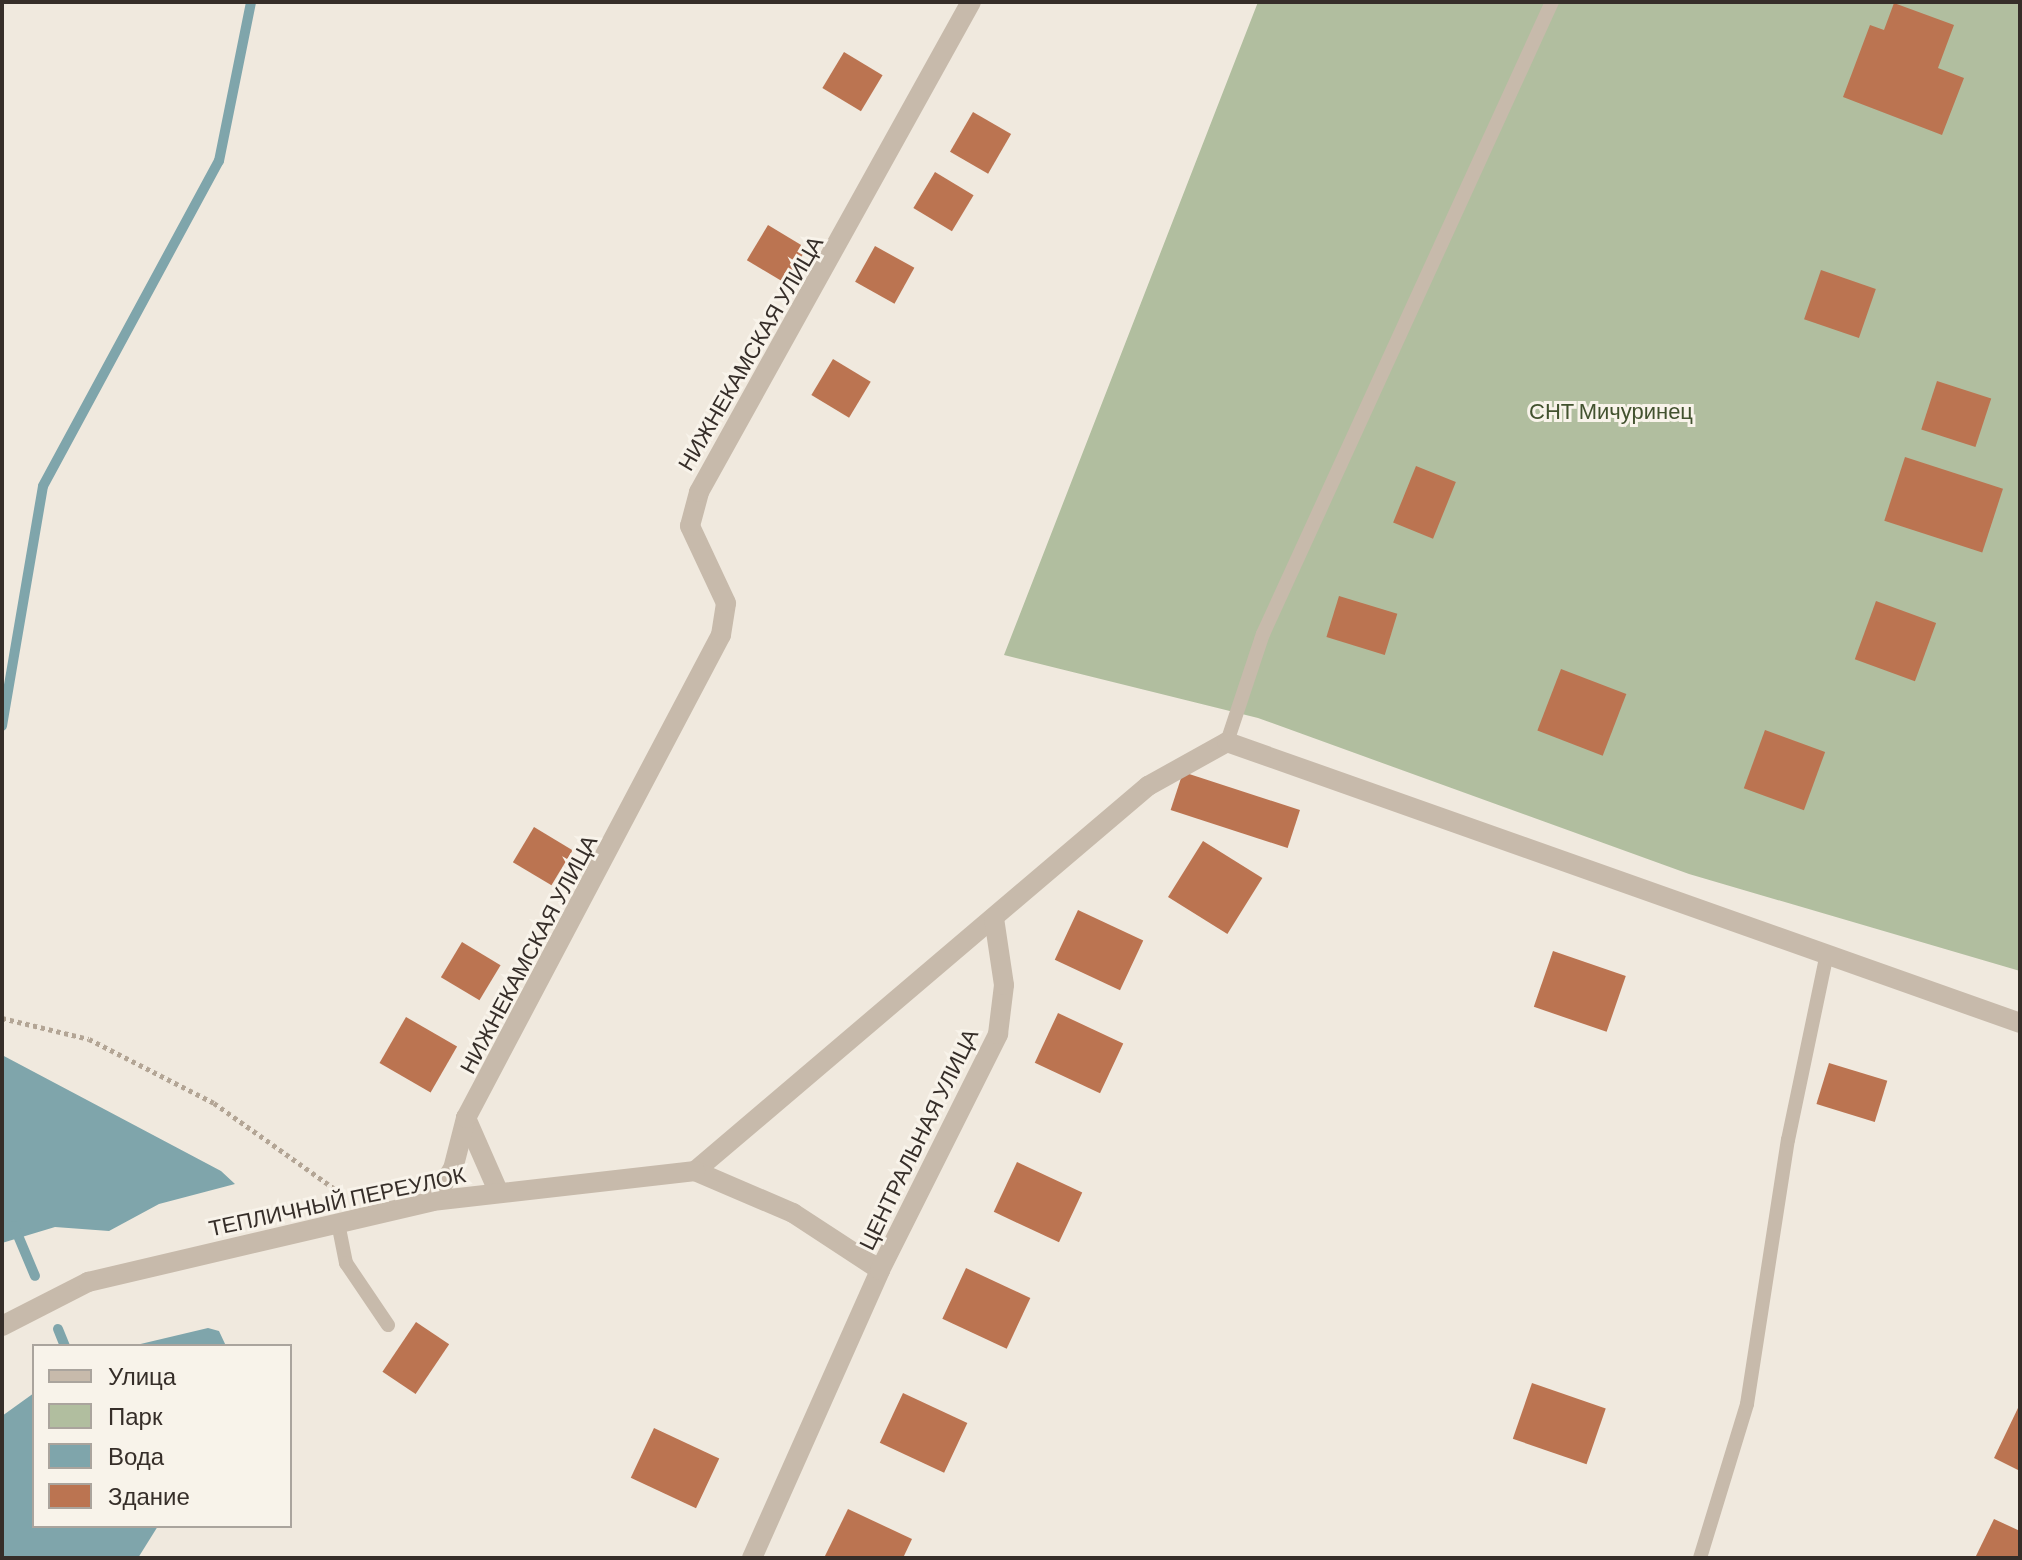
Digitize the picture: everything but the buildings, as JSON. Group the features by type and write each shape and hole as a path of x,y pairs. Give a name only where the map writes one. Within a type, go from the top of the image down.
{"street":[{"name":"НИЖНЕКАМСКАЯ УЛИЦА","path":"432,1201 453,1169 466,1118 721,635 726,603 690,526 699,492 971,2"},
{"path":"880,1270 793,1213 695,1171 1148,786 1227,742 2020,1023"},
{"name":"ЦЕНТРАЛЬНАЯ УЛИЦА","path":"752,1558 880,1270 998,1034 1004,985 994,918"},
{"path":"466,1118 498,1191"},
{"name":"ТЕПЛИЧНЫЙ ПЕРЕУЛОК","path":"2,1326 88,1282 432,1201 498,1191 695,1171"}],"lane":[{"path":"1227,742 1263,634 1552,2"},
{"path":"1700,1558 1747,1404 1788,1140 1827,953"},
{"path":"338,1223 346,1263 388,1325"}],"path":[{"path":"2,1018 89,1039 214,1103 371,1215"}],"green space":[{"name":"СНТ Мичуринец","path":"1258,2 2020,2 2020,971 1689,874 1258,718 1004,655"}],"water":[{"path":"2,1055 221,1171 235,1184 159,1204 109,1231 55,1227 2,1243"},
{"path":"208,1328 219,1331 225,1344 140,1344"},
{"path":"32,1394 32,1528 157,1528 138,1558 2,1558 2,1416"}],"waterway":[{"path":"2,726 43,486 219,161 251,2"},
{"path":"14,1226 35,1276"},
{"path":"58,1329 64,1344"}]}
